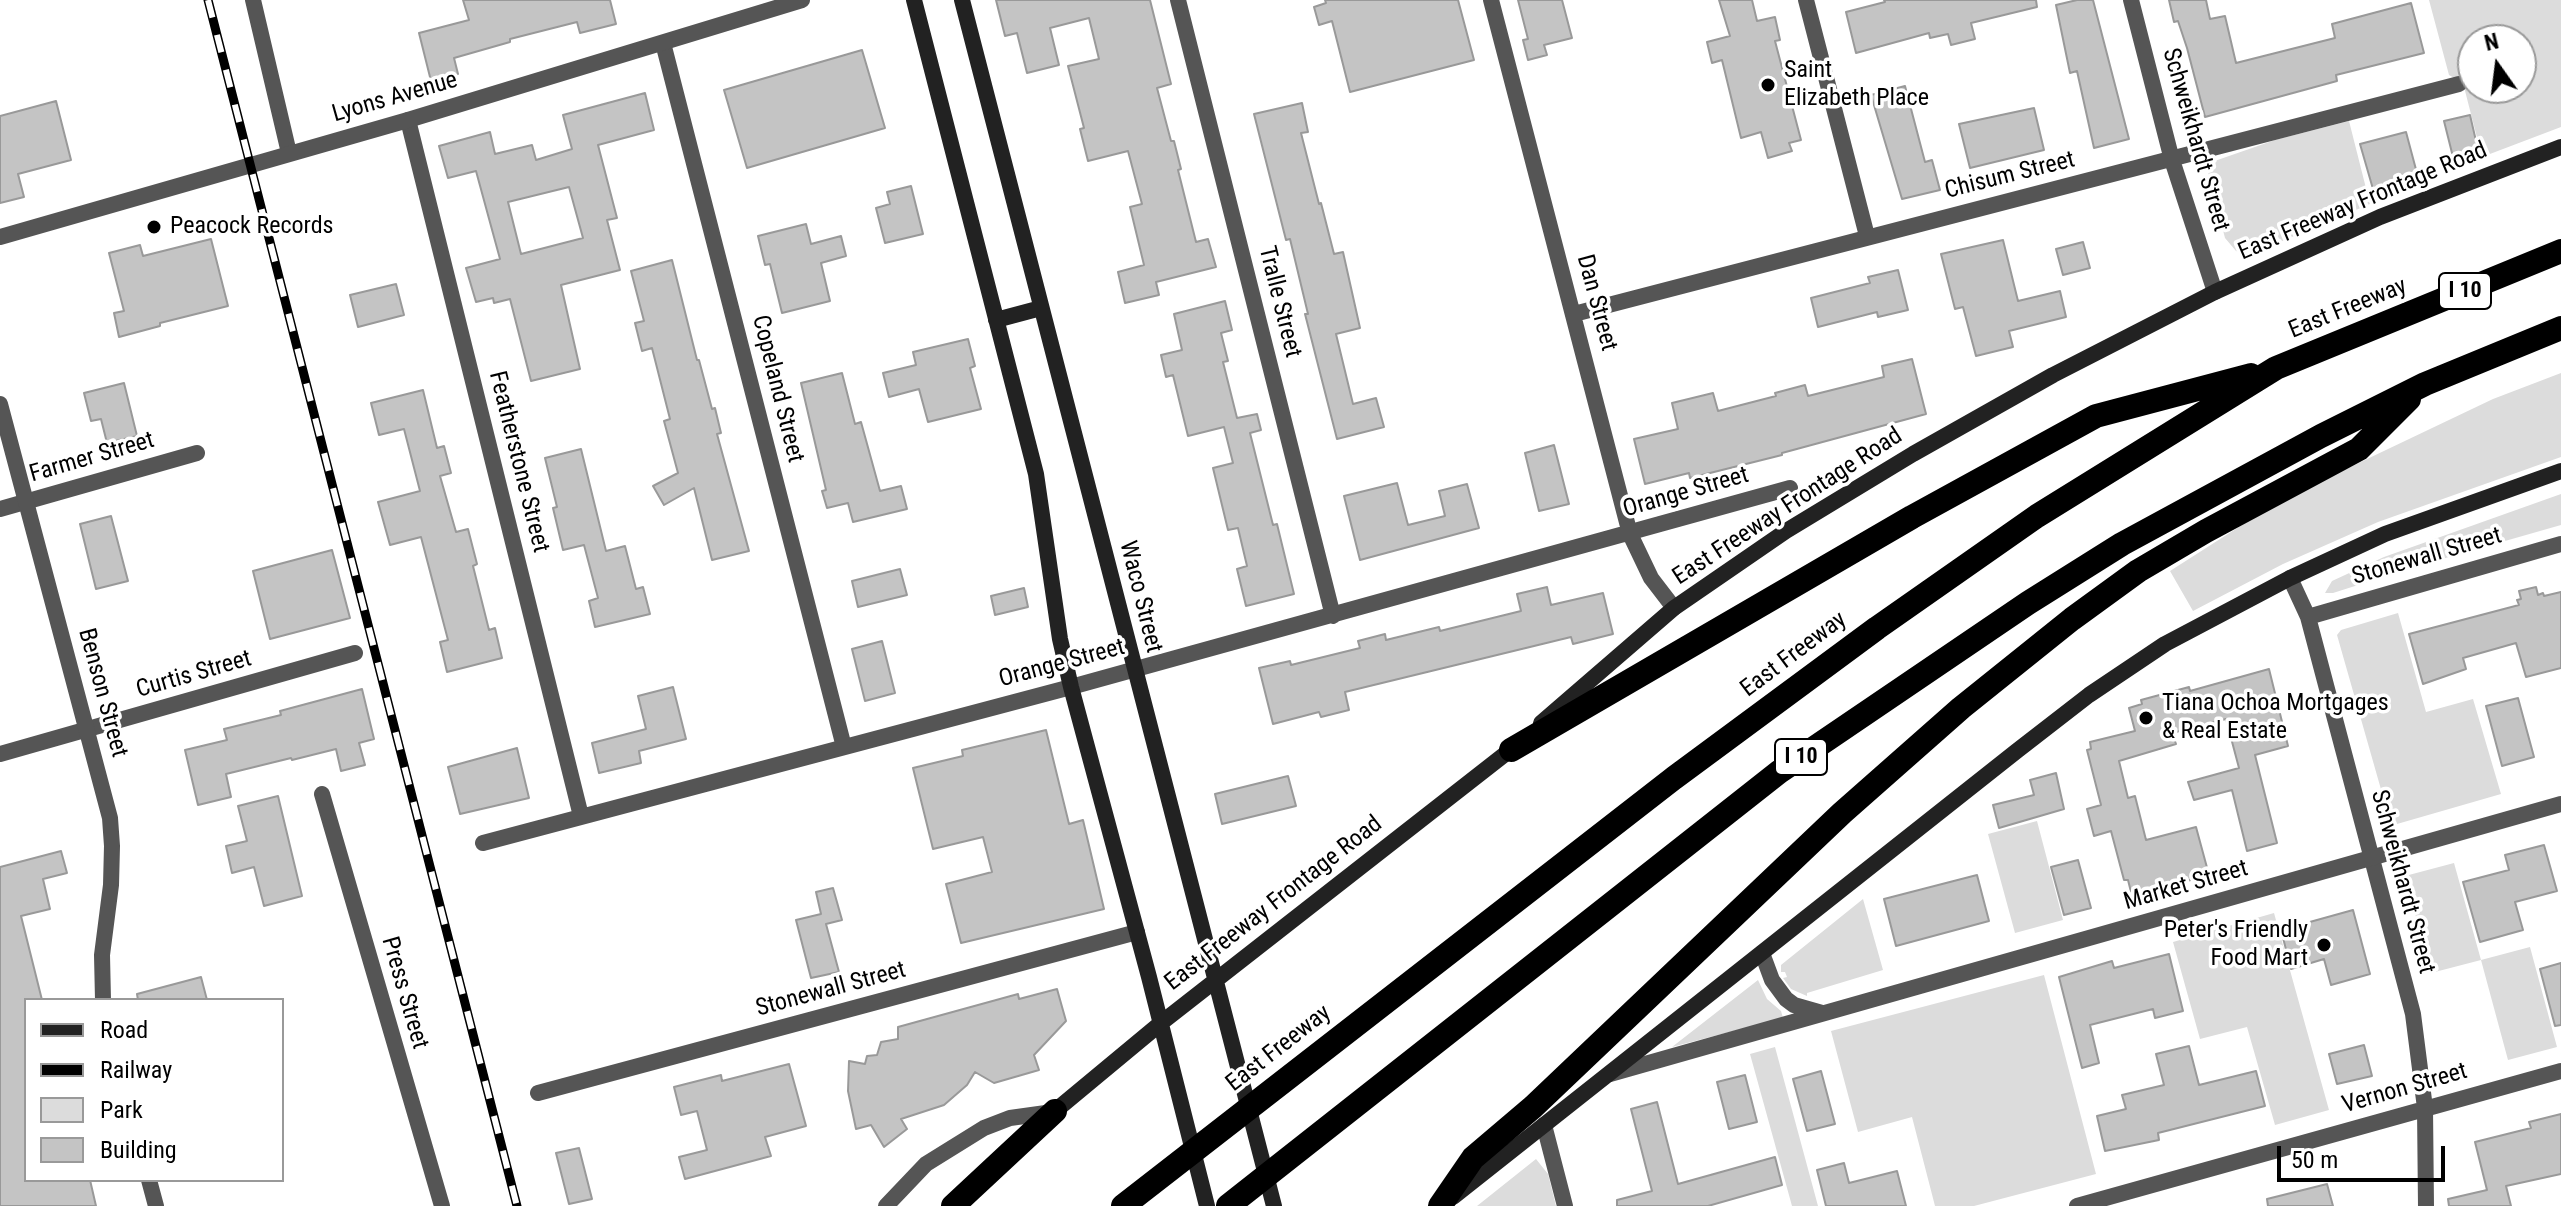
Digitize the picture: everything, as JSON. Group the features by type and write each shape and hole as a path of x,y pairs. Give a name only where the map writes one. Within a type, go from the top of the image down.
{"highway":[{"name":"East Freeway","path":"1123,1206 1674,778 1877,628 2037,516 2276,368 2561,251"},
{"name":"I 10","path":"1228,1206 1779,772 2028,603 2122,544 2220,489 2425,384 2561,328"},
{"path":"1511,750 1912,517 2096,416 2276,368"},
{"path":"1441,1206 1473,1158 1533,1107 1842,813 1961,708 2072,619 2138,571 2359,449 2425,384"},
{"path":"953,1206 1055,1111"}],"main road":[{"path":"914,0 1036,474 1060,639 1071,687 1207,1206"},
{"name":"Waco Street","path":"962,0 1274,1206"},
{"name":"East Freeway Frontage Road","path":"1055,1111 1161,1023 1511,750 1674,608 1786,531 1913,454 2053,375 2215,292 2380,217 2561,147"},
{"path":"996,320 1041,308"},
{"path":"1441,1206 2089,695 2165,644 2290,578 2385,534 2561,471"}],"street":[{"path":"253,0 289,153"},
{"name":"Lyons Avenue","path":"0,237 408,120 802,0"},
{"name":"Tralle Street","path":"1178,0 1333,616"},
{"name":"Dan Street","path":"1491,0 1630,534 1651,578 1674,608"},
{"path":"1806,0 1867,236"},
{"name":"Schweikhardt Street","path":"2131,0 2172,160 2215,292"},
{"name":"Copeland Street","path":"663,43 844,747"},
{"name":"Chisum Street","path":"1574,314 2457,85"},
{"name":"Featherstone Street","path":"408,120 581,816"},
{"name":"Benson Street","path":"0,404 110,818 111,885 102,955 103,998"},
{"name":"Farmer Street","path":"0,509 197,453"},
{"name":"Orange Street","path":"483,843 1333,616 1790,488"},
{"name":"Stonewall Street","path":"2308,617 2561,544"},
{"name":"Schweikhardt Street","path":"2290,578 2308,617 2413,1014 2425,1108 2426,1206"},
{"name":"Curtis Street","path":"0,754 355,653"},
{"name":"Press Street","path":"322,794 442,1206"},
{"name":"Market Street","path":"1610,1074 2561,804"},
{"name":"Stonewall Street","path":"538,1093 1137,932"},
{"path":"1762,953 1772,980 1786,999 1794,1005 1824,1013"},
{"name":"Vernon Street","path":"2077,1206 2561,1071"},
{"path":"886,1206 926,1164 984,1128 1010,1118 1055,1111"},
{"path":"1544,1125 1565,1206"},
{"path":"150,1182 156,1206"}],"green space":[{"path":"2429,0 2561,0 2561,127 2482,157 2468,104 2537,104 2537,24 2457,24 2457,80 2449,75"},
{"path":"2349,121 2370,204 2254,253 2236,251 2225,238 2206,164 2275,140"},
{"path":"2561,373 2561,457 2378,522 2283,564 2193,611 2170,571 2253,518 2323,480 2493,399"},
{"path":"2561,494 2561,525 2325,593 2332,581 2384,557"},
{"path":"2398,613 2426,712 2473,699 2501,794 2397,824 2390,821 2337,635 2341,630"},
{"path":"2037,821 2063,920 2015,933 1988,834"},
{"path":"2454,863 2481,960 2431,973 2405,876"},
{"path":"1863,899 1883,970 1807,993 1807,996 1791,989 1783,978 1787,977 1785,972 1781,972 1781,965"},
{"path":"2274,913 2329,1110 2275,1125 2247,1027 2200,1039 2173,942"},
{"path":"2530,947 2557,1047 2508,1060 2481,960"},
{"path":"2044,975 2096,1174 1974,1206 1935,1206 1912,1117 1858,1132 1831,1031"},
{"path":"1758,980 1767,999 1781,1011 1783,1018 1672,1047"},
{"path":"1775,1047 1818,1206 1792,1206 1750,1054"},
{"path":"1536,1159 1548,1174 1556,1206 1477,1206"}],"building":[{"path":"463,0 610,0 616,24 580,33 577,22 510,39 510,42 454,58 458,74 431,81 419,33 469,20"},
{"path":"996,0 1150,0 1171,84 1157,88 1171,141 1174,141 1196,242 1208,239 1216,267 1156,282 1159,295 1125,303 1118,272 1144,265 1130,207 1142,204 1128,151 1088,161 1080,129 1084,128 1068,66 1099,59 1089,18 1050,28 1059,65 1027,73 1017,33 1005,36"},
{"path":"1325,0 1458,0 1474,60 1350,92 1332,21 1319,25 1314,7 1326,3"},
{"path":"1518,0 1562,0 1572,38 1544,45 1547,55 1528,60 1523,40 1528,39"},
{"name":"Saint Elizabeth Place","path":"1719,0 1752,0 1757,21 1775,17 1780,40 1775,41 1801,140 1789,143 1792,151 1768,158 1761,132 1741,138 1722,60 1712,63 1707,42 1730,36"},
{"path":"1884,0 2036,0 2037,7 1971,23 1975,39 1951,45 1948,34 1930,38 1929,33 1856,53 1846,12"},
{"path":"2093,0 2129,139 2094,148 2077,71 2070,73 2056,5"},
{"path":"2169,0 2206,0 2210,19 2225,16 2236,63 2335,38 2332,24 2411,3 2424,53 2336,75 2337,81 2205,117 2187,48 2178,21 2174,22"},
{"path":"862,50 885,128 747,168 724,90"},
{"path":"1905,86 1925,162 1932,160 1940,190 1902,199 1871,95"},
{"path":"645,93 654,130 598,145 617,218 607,220 620,270 561,285 580,369 531,381 510,299 494,303 493,298 476,302 466,268 500,259 476,171 448,178 439,146 490,132 495,154 532,145 536,160 572,149 563,115","holes":["569,187 583,238 521,254 508,202"]},
{"path":"56,101 71,160 18,174 24,197 0,203 0,116"},
{"path":"1302,103 1308,132 1301,133 1319,204 1334,254 1343,252 1360,328 1336,334 1353,404 1376,398 1384,427 1337,439 1305,314 1308,314 1290,239 1286,240 1254,114"},
{"path":"2034,108 2044,150 1970,168 1959,124"},
{"path":"2470,115 2479,154 2454,161 2444,121"},
{"path":"2406,132 2418,177 2373,189 2360,144"},
{"path":"911,186 923,234 885,243 876,208 890,204 887,192"},
{"path":"806,224 811,244 841,236 846,256 821,263 830,301 782,313 770,264 765,265 758,236"},
{"path":"211,239 228,306 119,337 114,313 124,311 109,253 140,245 143,256"},
{"path":"2003,240 2018,301 2060,291 2066,317 2009,331 2013,347 1976,356 1963,307 1955,309 1941,254"},
{"path":"2083,242 2090,268 2063,275 2056,249"},
{"path":"672,260 697,360 712,409 715,408 721,433 717,434 749,551 712,560 694,488 664,505 653,486 678,473 664,421 670,419 652,348 642,351 635,323 644,321 631,271"},
{"path":"1898,270 1908,310 1878,317 1877,312 1818,327 1811,298 1870,283 1868,277"},
{"path":"396,284 404,315 358,327 350,295"},
{"path":"1225,301 1232,330 1221,333 1228,361 1223,362 1237,418 1257,414 1261,430 1250,433 1294,594 1246,606 1237,569 1247,566 1238,528 1228,530 1213,468 1233,463 1224,427 1188,436 1173,375 1166,377 1161,355 1182,350 1174,314"},
{"path":"968,339 975,366 970,368 981,409 928,422 919,389 889,397 883,373 916,365 913,352"},
{"path":"1912,359 1926,414 1690,478 1689,473 1645,484 1634,439 1678,429 1672,403 1713,393 1718,411 1805,385 1808,396 1884,377 1882,366"},
{"path":"842,373 855,424 861,422 880,491 901,486 907,509 853,522 848,503 827,508 822,491 826,490 801,383"},
{"path":"124,383 137,436 107,443 101,419 91,421 84,393"},
{"path":"423,390 437,448 444,446 451,473 440,476 456,532 468,529 477,564 473,566 489,630 495,628 502,658 447,672 440,642 448,640 421,537 390,545 378,502 420,491 404,429 379,435 371,403"},
{"path":"1554,445 1569,504 1539,511 1525,453"},
{"path":"581,449 606,551 625,546 636,589 643,587 650,614 595,627 589,601 598,598 584,545 563,550 545,458"},
{"path":"1397,483 1408,525 1445,516 1439,491 1467,484 1479,528 1360,560 1344,496"},
{"path":"111,516 128,581 96,589 80,524"},
{"path":"332,550 350,618 270,639 253,571"},
{"path":"900,569 907,595 858,607 852,581"},
{"path":"1547,587 1551,605 1603,593 1613,634 1573,644 1571,637 1345,692 1349,710 1321,717 1319,712 1273,724 1259,668 1290,661 1291,665 1360,648 1358,641 1385,634 1386,640 1439,627 1440,631 1521,611 1517,594"},
{"path":"2536,587 2538,595 2561,592 2561,668 2526,677 2516,643 2463,658 2466,669 2423,684 2409,634 2519,605 2519,591"},
{"path":"1024,588 1028,607 995,615 991,596"},
{"path":"882,641 895,693 865,701 852,649"},
{"path":"2269,669 2288,746 2255,755 2277,843 2247,851 2232,790 2194,800 2188,782 2239,768 2226,719 2172,733 2176,744 2119,761 2128,798 2135,796 2146,840 2196,827 2209,875 2132,896 2128,880 2124,880 2111,831 2094,836 2087,809 2101,805 2087,750 2091,749 2090,742 2135,731 2129,708 2142,704 2141,700 2189,687 2190,691"},
{"path":"673,687 686,739 639,751 641,763 599,773 592,743 646,729 638,696"},
{"path":"362,689 374,739 359,743 365,765 341,771 336,749 291,758 226,774 231,797 198,805 185,750 227,740 224,729 281,715 280,711"},
{"path":"2518,698 2534,757 2502,766 2486,706"},
{"path":"1046,730 1069,824 1083,820 1104,909 961,943 946,884 992,872 983,837 933,849 913,768 963,756 962,750"},
{"path":"517,748 529,798 460,814 448,767"},
{"path":"2056,773 2064,809 1999,828 1993,805 2034,795 2030,780"},
{"path":"1288,776 1296,806 1222,824 1215,794"},
{"path":"278,796 302,896 264,906 254,867 232,873 226,846 247,841 238,806"},
{"path":"2544,845 2557,891 2515,902 2523,930 2480,942 2463,882 2509,870 2505,855"},
{"path":"61,851 67,873 43,879 50,909 21,916 42,998 24,998 24,1182 90,1182 96,1206 0,1206 0,867"},
{"path":"2078,860 2091,908 2064,915 2051,867"},
{"path":"1977,875 1989,921 1896,946 1884,899"},
{"path":"833,888 842,920 826,924 839,972 811,978 796,920 821,914 816,892"},
{"name":"Peter's Friendly Food Mart","path":"2353,910 2370,974 2331,985 2324,959 2291,969 2281,930"},
{"path":"2169,954 2183,1011 2155,1018 2153,1009 2090,1025 2099,1063 2082,1068 2059,977 2112,961 2114,968"},
{"path":"2561,963 2561,1025 2555,1026 2540,969"},
{"path":"201,977 206,998 138,998 137,994"},
{"path":"1057,989 1066,1021 1034,1055 1039,1070 994,1083 975,1072 967,1085 944,1105 901,1119 907,1129 884,1147 871,1125 856,1129 848,1091 849,1061 865,1064 867,1056 877,1055 881,1042 898,1039 898,1027 1018,994 1019,999"},
{"path":"2364,1045 2372,1076 2337,1084 2329,1054"},
{"path":"2189,1046 2199,1085 2256,1071 2265,1106 2158,1133 2159,1140 2105,1151 2097,1116 2126,1109 2122,1095 2164,1085 2156,1054"},
{"path":"789,1064 806,1126 765,1137 771,1156 685,1179 679,1157 707,1150 697,1111 681,1115 674,1087 721,1075 722,1081"},
{"path":"1821,1071 1835,1124 1807,1131 1793,1079"},
{"path":"1745,1075 1757,1122 1729,1129 1717,1082"},
{"path":"1657,1102 1678,1184 1775,1157 1782,1185 1708,1206 1617,1206 1617,1200 1652,1191 1631,1109"},
{"path":"2561,1114 2561,1174 2506,1186 2511,1206 2449,1206 2448,1199 2487,1190 2475,1142 2531,1128 2529,1122"},
{"path":"579,1148 592,1199 569,1204 556,1153"},
{"path":"1844,1163 1849,1183 1897,1171 1906,1206 1826,1206 1817,1170"},
{"path":"2327,1184 2333,1206 2268,1206 2267,1199"}],"railway":[{"path":"208,0 517,1206"}],"place":[{"name":"Saint Elizabeth Place","path":"1768,85"},
{"name":"Peacock Records","path":"154,227"},
{"name":"Tiana Ochoa Mortgages & Real Estate","path":"2146,718"},
{"name":"Peter's Friendly Food Mart","path":"2324,945"}]}
